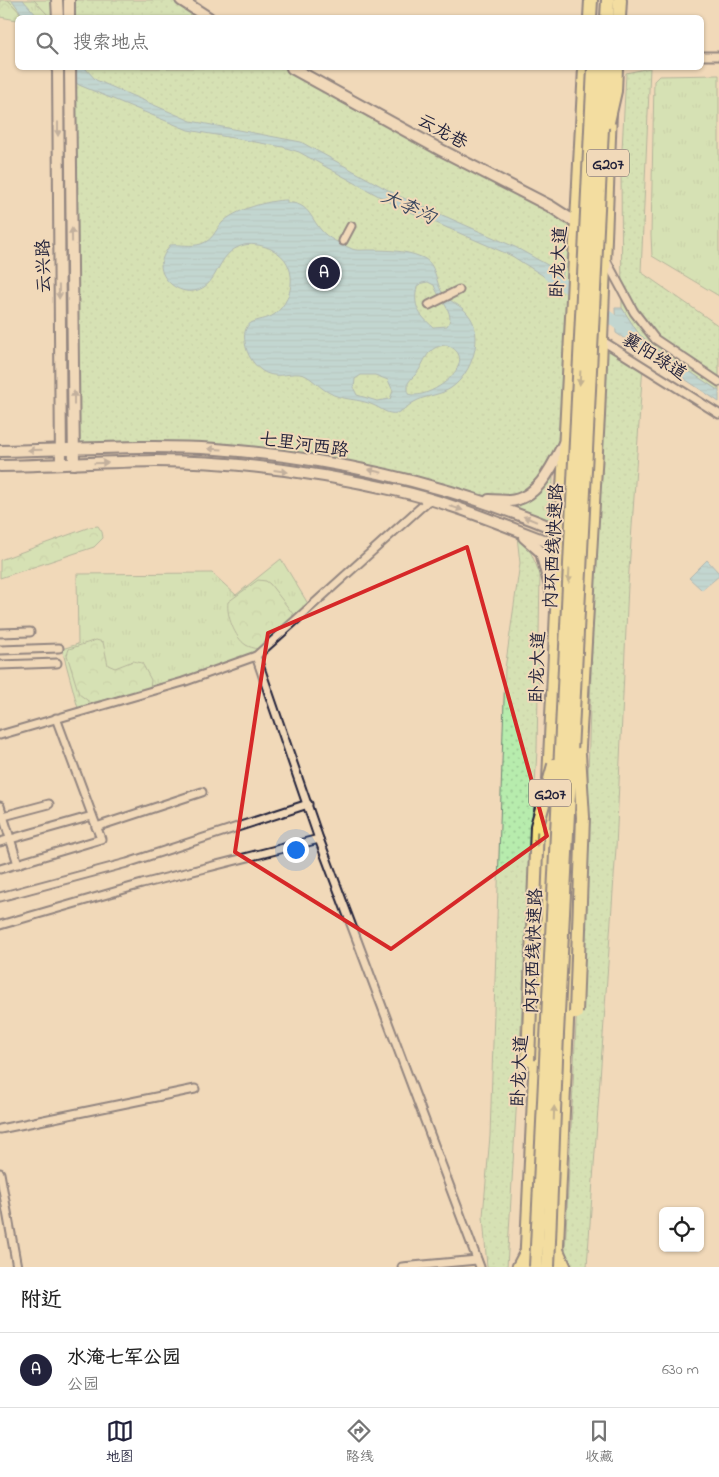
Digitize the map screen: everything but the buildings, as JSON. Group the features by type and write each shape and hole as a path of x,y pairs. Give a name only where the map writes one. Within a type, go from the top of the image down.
{"highway":[{"path":"589,15 590,0"},
{"path":"596,15 597,0"},
{"path":"608,0 608,15"},
{"path":"617,15 618,0"},
{"path":"586,70 586,105 595,161"},
{"name":"卧龙大道","path":"526,1267 560,547 586,70"},
{"name":"内环西线快速路","path":"548,1267 557,1034 576,694 595,161 594,70"},
{"name":"内环西线快速路","path":"536,1267 560,741 595,161 605,70"},
{"path":"595,161 613,99 614,70"},
{"name":"G207","path":"556,1267 565,1102 579,747 592,545 614,70"},
{"path":"565,1102 576,1013 583,817 576,694"},
{"path":"534,1128 528,1060 537,826 560,741"}],"main road":[{"path":"557,1249 566,1267"},
{"path":"518,1267 527,1250"}],"street":[{"path":"58,0 58,15"},
{"path":"69,0 69,15"},
{"path":"187,2 205,15"},
{"path":"704,56 719,56"},
{"name":"云兴路","path":"58,70 61,464"},
{"name":"云兴路","path":"70,70 74,464"},
{"name":"云龙巷","path":"296,70 441,150 550,206 578,224"},
{"path":"343,241 351,226"},
{"path":"604,258 634,312 655,339 719,382"},
{"path":"429,305 460,290"},
{"name":"襄阳绿道","path":"601,335 719,414"},
{"path":"478,500 511,501 528,493 546,478 566,440"},
{"name":"七里河西路","path":"0,451 150,447 216,449 297,458 368,469 478,500 561,531 592,545"},
{"name":"七里河西路","path":"0,466 156,461 242,465 326,477 400,491 430,500 496,522 590,558"},
{"path":"0,735 183,682 256,656 430,500"},
{"path":"496,522 528,539 541,552 557,613"},
{"path":"0,633 30,632"},
{"path":"0,650 59,648"},
{"path":"256,656 319,840 478,1263 402,1267"},
{"path":"0,665 57,664"},
{"path":"0,870 101,839 56,718"},
{"path":"96,827 202,792"},
{"path":"2,816 49,804"},
{"path":"0,897 127,863 308,804"},
{"path":"0,806 18,864"},
{"path":"0,842 92,816"},
{"path":"0,925 142,884 319,840"},
{"path":"0,1129 195,1089"},
{"path":"0,1173 17,1267"}],"highlighted area":[{"path":"467,547 547,836 391,949 235,852 268,633"}],"green space":[{"path":"0,0 8,0 22,15 15,15 15,20 0,17"},
{"path":"8,0 34,0 48,15 22,15"},
{"path":"34,0 57,0 58,15 48,15"},
{"path":"69,0 181,0 206,15 69,15"},
{"path":"70,70 296,70 578,224 566,440 541,475 519,493 505,499 478,500 408,479 216,449 74,449"},
{"path":"650,70 641,272 719,326 719,391 654,348 638,333 622,308 621,169 626,73"},
{"path":"719,75 719,296 652,256 651,235 654,81 659,76"},
{"path":"601,340 643,365 628,585 616,848 587,1267 573,1267 565,1252 588,776"},
{"path":"553,477 552,522 516,507 540,493"},
{"path":"98,526 103,538 94,547 0,578 0,560 90,527"},
{"path":"517,536 531,553 540,574 537,750 507,1267 487,1267 483,1216 490,1136 505,669 520,563"},
{"path":"281,559 310,607 256,656 79,712 62,649 78,644 77,574 212,573 236,595"},
{"path":"258,580 266,581 270,584 293,614 292,619 258,649 246,645 238,637 228,613 228,602"},
{"path":"96,640 103,642 108,665 115,668 133,661 142,663 151,680 150,688 91,703 79,694 67,655 69,649"}],"water":[{"path":"12,0 23,0 36,15 23,15"},
{"path":"59,70 87,70 96,80 191,121 301,142 399,196 515,247 553,268 563,270 561,288 555,287 542,275 512,256 395,205 299,152 283,147 188,130 79,85"},
{"path":"287,200 287,203 300,205 308,211 327,236 352,249 408,253 421,257 430,264 444,295 462,308 473,322 476,342 474,353 470,364 458,382 439,394 418,400 400,412 393,413 362,401 333,395 304,375 271,375 262,371 247,351 246,329 251,323 272,316 282,307 287,299 291,281 287,263 281,256 266,247 248,244 234,249 227,255 209,283 203,288 188,291 177,288 167,281 161,265 164,254 170,245 201,244 213,235 222,223 235,214 252,207","holes":["428,282 434,285 448,311 450,316 447,326 433,327 420,314 416,304 417,286","447,345 457,352 460,360 457,369 450,378 429,392 418,395 408,394 409,381 418,372 429,353 436,347","361,375 375,375 388,380 393,391 390,399 377,401 357,395 354,389 355,379"]},
{"path":"615,308 622,308 638,333 654,348 719,391 719,402 616,333"},
{"path":"707,560 719,573 719,576 702,590 689,578"}],"waterway":[{"name":"大李沟","path":"549,275 579,296"},
{"name":"大李沟","path":"597,308 626,330"}],"place":[{"name":"水淹七军公园","path":"324,273"}]}
